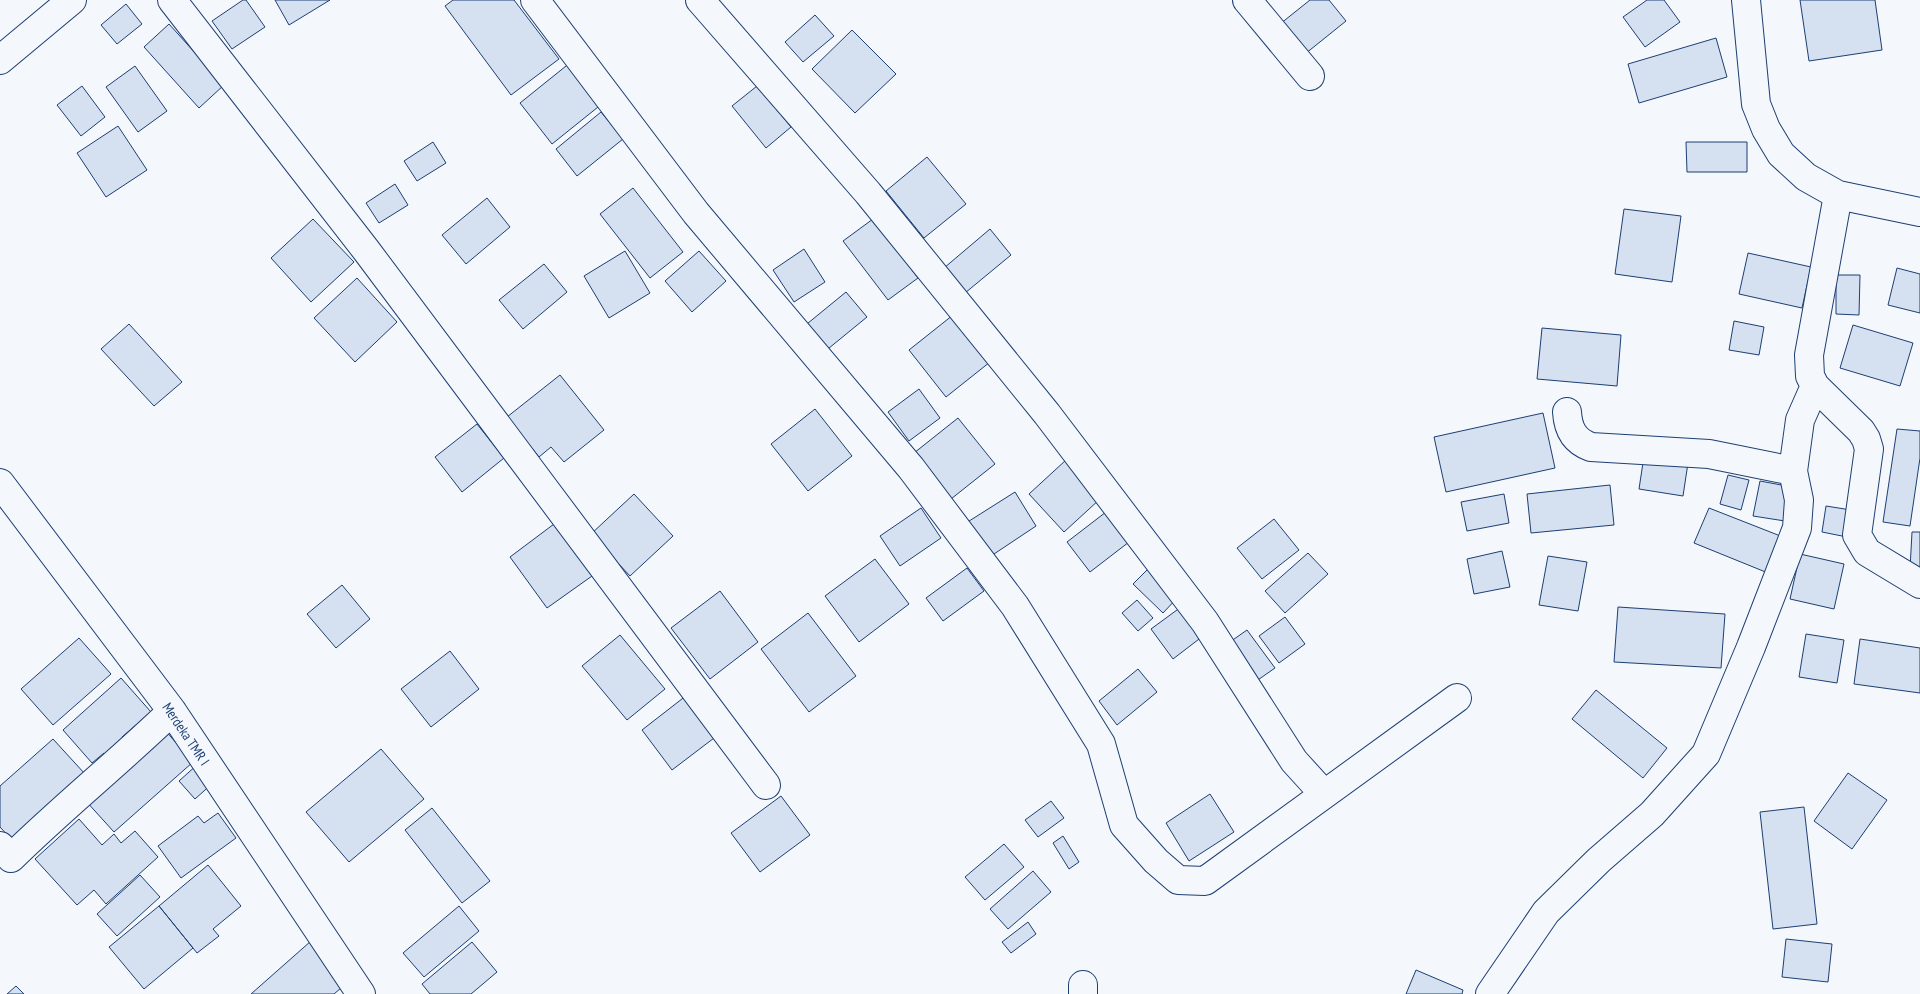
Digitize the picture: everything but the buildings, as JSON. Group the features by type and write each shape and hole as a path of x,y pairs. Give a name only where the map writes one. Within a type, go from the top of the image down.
{"street":[{"path":"0,60 72,0"},
{"path":"172,0 366,250 766,784"},
{"path":"535,0 696,213 911,468 1015,606 1101,744 1124,825 1156,861 1178,880 1205,881 1457,698"},
{"path":"700,0 868,193 1047,414 1205,622 1294,761 1324,794"},
{"path":"1247,0 1310,76"},
{"path":"1746,0 1756,104 1766,128 1781,154 1806,177 1838,195 1920,212"},
{"path":"1838,195 1809,355 1810,376 1815,386 1866,438 1869,449 1857,535 1867,552 1920,584"},
{"path":"1490,994 1546,912 1599,860 1652,814 1706,754 1751,647 1797,528 1799,500 1793,471 1800,420 1815,386"},
{"path":"1567,412 1568,426 1576,438 1582,444 1591,447 1709,454 1793,471"},
{"name":"Merdeka TMR I","path":"0,483 172,712 361,994"},
{"path":"0,846 10,858 172,712"}]}
